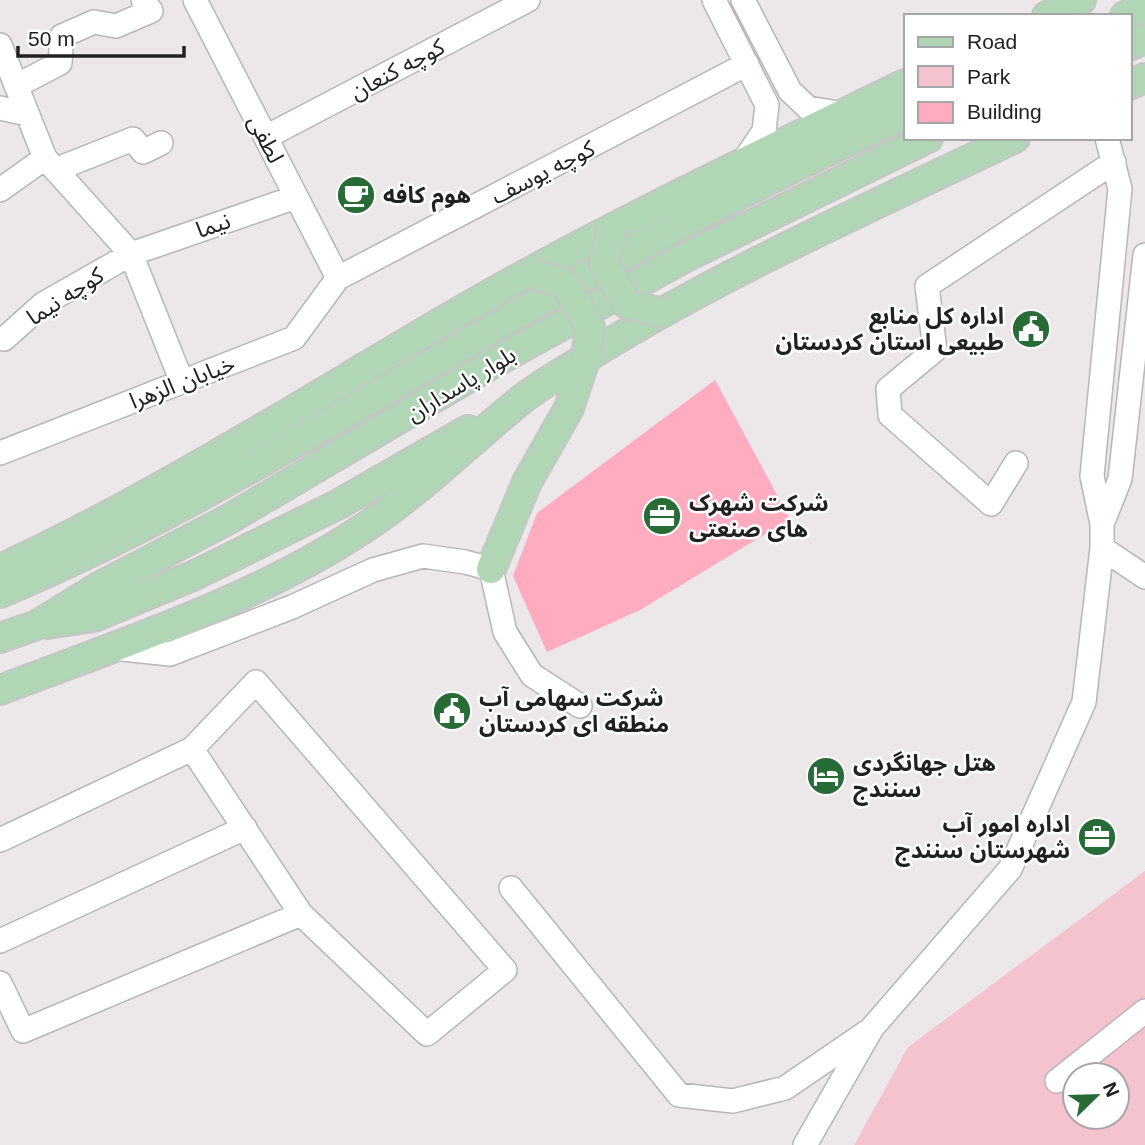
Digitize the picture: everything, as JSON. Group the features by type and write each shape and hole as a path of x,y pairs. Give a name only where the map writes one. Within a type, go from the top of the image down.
{"main road":[{"path":"1030,14 1045,0"},
{"path":"1051,14 1082,0"},
{"path":"0,569 224,451 612,227 904,85"},
{"name":"بلوار پاسداران","path":"0,593 83,558 202,497 476,338 670,230 904,115"},
{"name":"بلوار پاسداران","path":"0,638 37,625 97,588 229,519 490,365 684,258 924,140"},
{"path":"37,625 94,617 195,575 339,504 523,398 663,313 1011,140"},
{"path":"612,227 604,264 627,304 663,313"},
{"path":"491,569 527,482 569,408 586,358 590,327 564,283 530,273"},
{"path":"0,690 113,648 217,605 366,527 428,481 523,398"}],"street":[{"name":"لطفی","path":"195,0 338,278"},
{"name":"کوچه کنعان","path":"266,137 528,0"},
{"path":"714,0 767,105 764,131 743,162"},
{"path":"743,0 790,91 808,108 844,114"},
{"path":"16,86 60,63 62,36 94,22 116,26 147,6"},
{"path":"0,45 50,164 131,254 182,382"},
{"name":"کوچه یوسف","path":"338,278 651,117 747,64"},
{"path":"0,108 27,114"},
{"path":"0,190 50,164 134,139 143,152 161,143"},
{"path":"805,1145 872,1028 1010,869 1084,702 1102,548 1102,524 1092,476 1120,189 1108,140"},
{"path":"1016,463 991,504 890,415 888,389 934,350 927,286 1114,162"},
{"name":"نیما","path":"131,254 296,197"},
{"name":"کوچه نیما","path":"0,338 4,339 43,304 131,254"},
{"path":"1102,524 1120,479 1145,256"},
{"name":"خیابان الزهرا","path":"0,453 294,338 338,278"},
{"path":"1111,297 1140,299"},
{"path":"1102,548 1145,577"},
{"path":"113,648 170,654 292,607 373,570 423,556 491,569 505,632 532,675 580,706"},
{"path":"0,840 192,749 256,682 505,970 427,1034 301,914 192,749"},
{"path":"0,941 245,828"},
{"path":"511,888 679,1095 733,1101 785,1088 872,1028"},
{"path":"0,983 23,1031 301,914"},
{"path":"1057,1081 1145,1011"}],"green space":[{"path":"1145,871 1145,1145 854,1145 908,1047"}],"building":[{"name":"شرکت شهرک های صنعتی","path":"715,380 790,519 640,610 547,652 513,576 537,513"}],"place":[{"name":"هوم کافه","path":"356,195"},
{"name":"اداره کل منابع طبیعی استان کردستان","path":"1031,329"},
{"name":"شرکت شهرک های صنعتی","path":"662,516"},
{"name":"شرکت سهامی آب منطقه ای کردستان","path":"452,711"},
{"name":"هتل جهانگردی سنندج","path":"826,776"},
{"name":"اداره امور آب شهرستان سنندج","path":"1097,837"}]}
